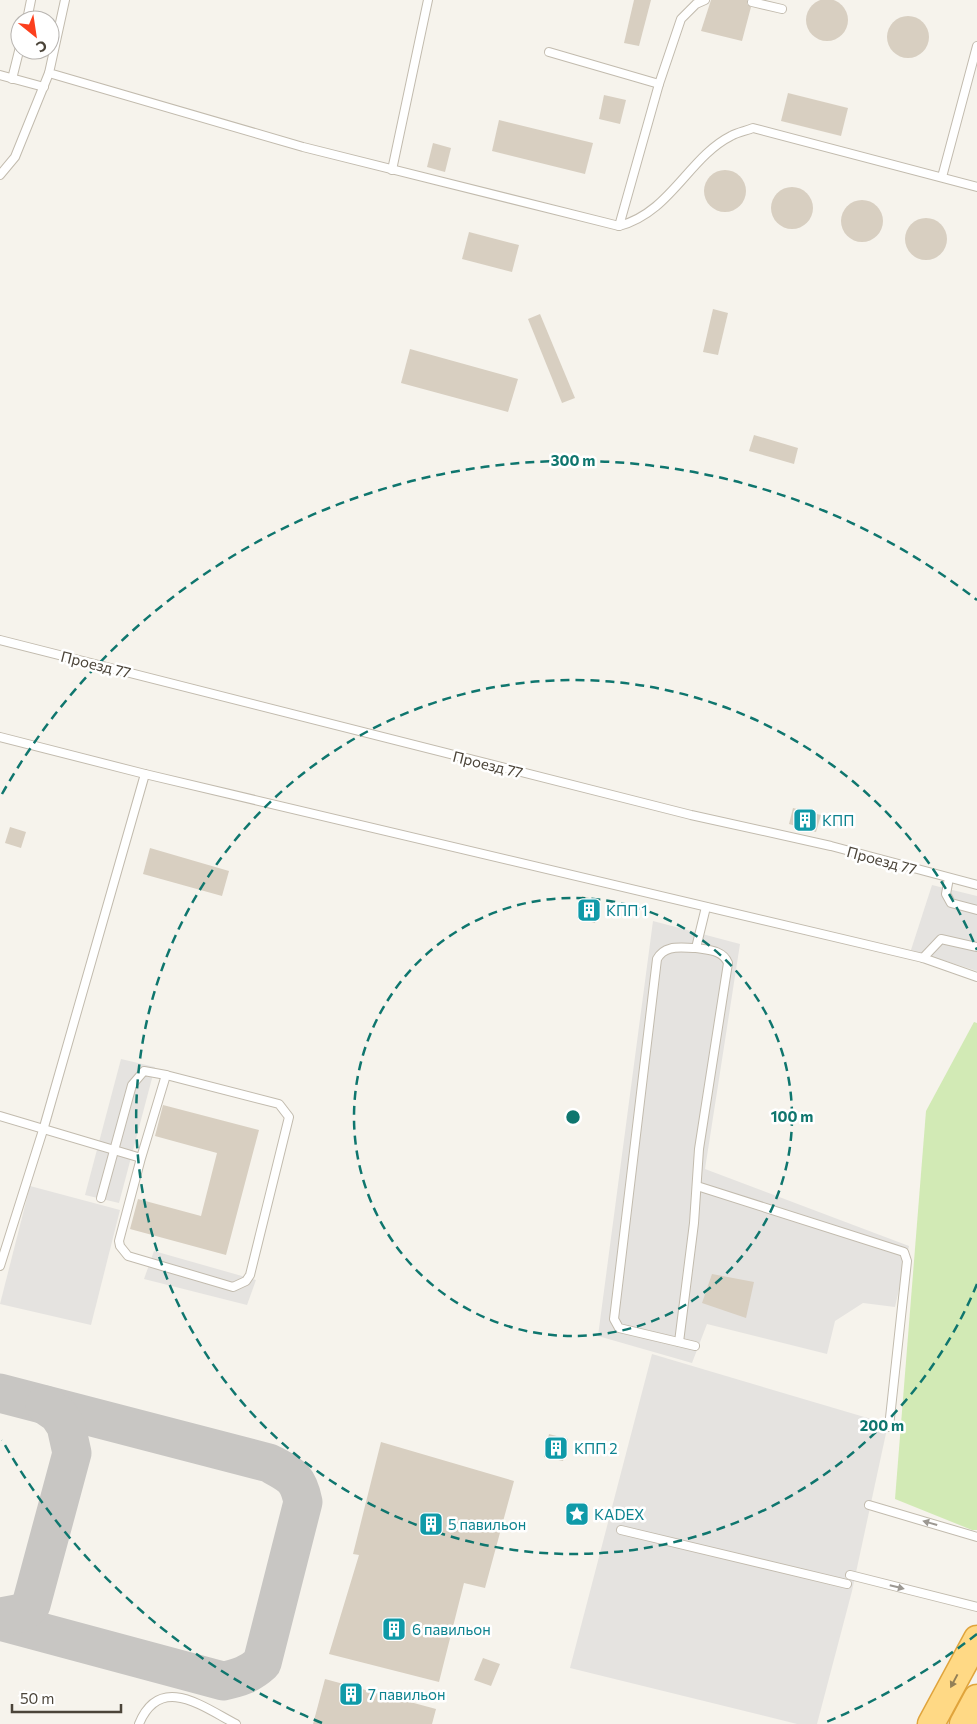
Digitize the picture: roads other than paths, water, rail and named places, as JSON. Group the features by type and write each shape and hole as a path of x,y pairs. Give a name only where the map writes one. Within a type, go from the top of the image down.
{"highway":[{"path":"931,1724 977,1639"},
{"path":"963,1724 977,1698"}],"lane":[{"path":"0,175 15,157 44,87 49,73 65,0"},
{"path":"392,170 428,0"},
{"path":"619,226 659,84 681,19 696,4 706,0"},
{"path":"752,2 782,9"},
{"path":"942,177 977,46"},
{"path":"549,52 659,84"},
{"path":"12,79 17,60"},
{"path":"49,73 303,147 619,226 632,223 651,212 713,149 731,136 753,128 977,186"},
{"path":"0,75 44,87"},
{"name":"Проезд 77","path":"0,640 691,815 831,846 977,885"},
{"path":"0,737 145,774 924,958 977,977"},
{"path":"0,1266 44,1127 145,774"},
{"path":"949,878 946,894 951,903 977,910"},
{"path":"696,948 706,907"},
{"path":"924,958 941,939 977,947"},
{"path":"679,1342 697,1186 699,1149 728,963 719,952 696,948 672,948 660,954 657,959 614,1319 619,1328 695,1346"},
{"path":"102,1198 132,1085 144,1071 166,1074 279,1104 289,1117 250,1275 246,1281 233,1287 128,1256 123,1252 119,1241 166,1074"},
{"path":"0,1116 44,1127 141,1158"},
{"path":"697,1186 904,1252 907,1260 889,1427"},
{"path":"869,1506 977,1537"},
{"path":"621,1530 847,1584"},
{"path":"850,1575 977,1607"},
{"path":"139,1724 154,1701 169,1696 186,1698 236,1724"}],"place":[{"name":"КПП","path":"805,820"},
{"name":"КПП 1","path":"589,910"},
{"name":"КПП 2","path":"556,1448"},
{"name":"KADEX","path":"577,1514"},
{"name":"5 павильон","path":"431,1524"},
{"name":"6 павильон","path":"394,1629"},
{"name":"7 павильон","path":"351,1694"}]}
